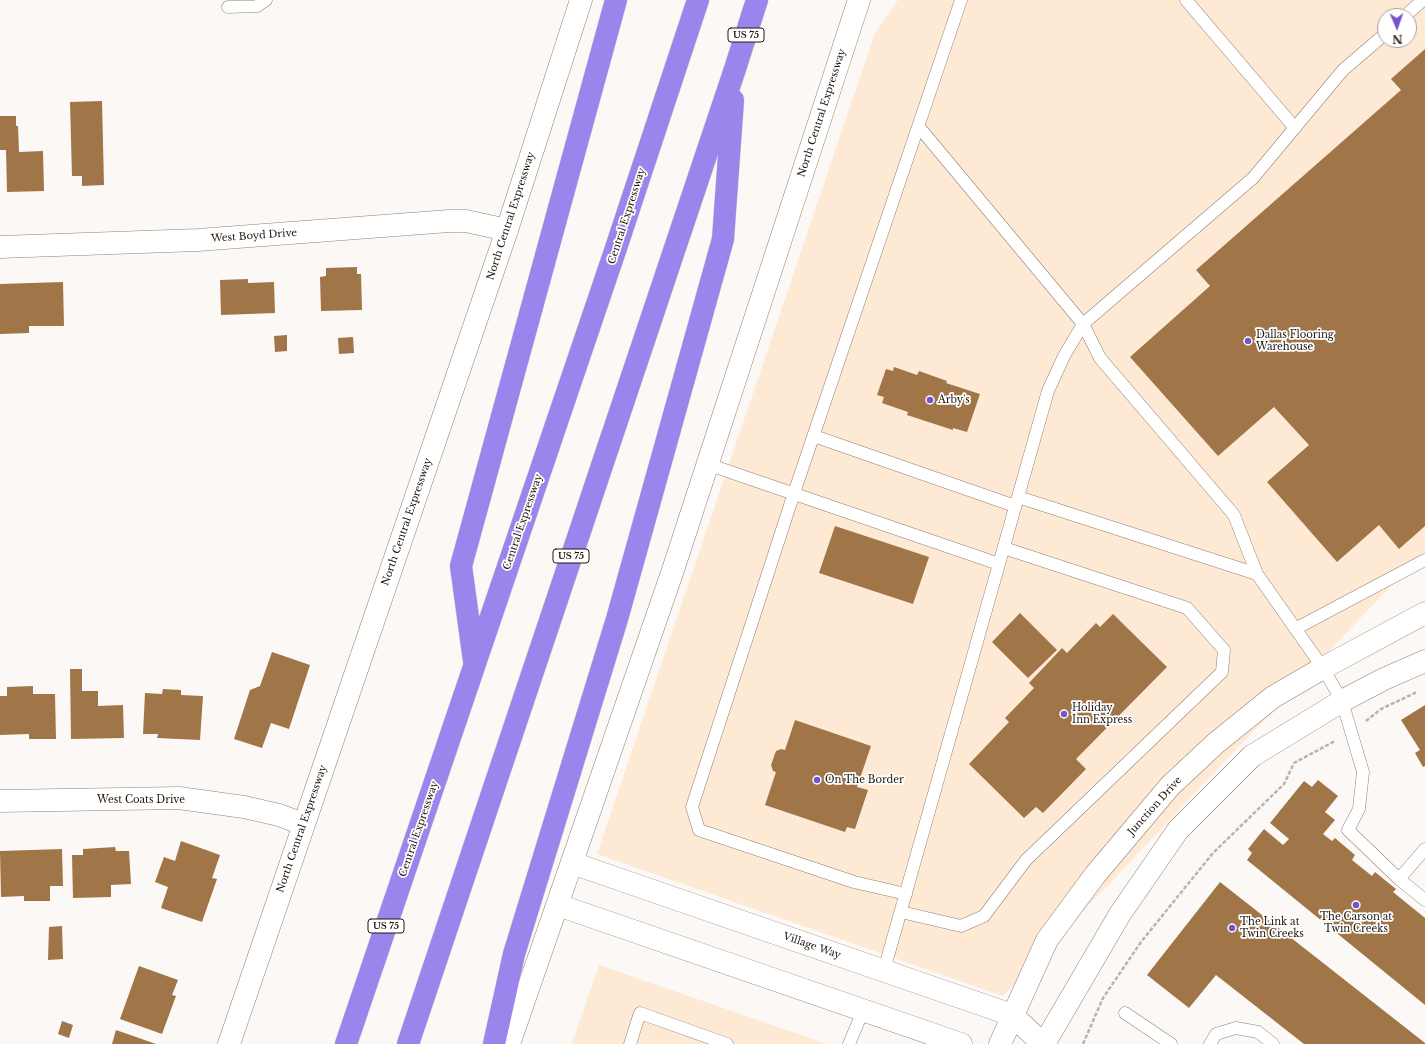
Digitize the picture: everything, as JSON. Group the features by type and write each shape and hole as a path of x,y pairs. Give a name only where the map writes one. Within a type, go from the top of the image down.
{"highway":[{"path":"474,666 461,566 616,0"},
{"name":"Central Expressway","path":"346,1044 616,248 698,0"},
{"name":"US 75","path":"408,1044 736,69 757,0"},
{"path":"494,1044 514,954 617,619 723,239 736,69"}],"street":[{"name":"North Central Expressway","path":"229,1044 507,230 581,0"},
{"name":"North Central Expressway","path":"509,1044 558,905 708,464 859,0"},
{"name":"West Boyd Drive","path":"0,248 198,240 449,220 466,221 507,230"},
{"name":"Junction Drive","path":"1000,1044 1047,940 1095,875 1170,786 1216,743 1273,697 1425,613"},
{"path":"1044,1044 1120,914 1178,830 1252,756 1342,701 1425,661"},
{"name":"West Coats Drive","path":"0,801 179,798 244,807 279,815 303,824"},
{"name":"Village Way","path":"572,863 1012,1015 1044,1044"},
{"path":"558,905 960,1044"}],"lane":[{"path":"228,7 258,6 266,0"},
{"path":"906,894 854,882 699,830 692,807 794,493 961,0"},
{"path":"1186,0 1295,128"},
{"path":"1414,8 1423,0"},
{"path":"884,970 1048,391 1064,356 1083,324 1253,178 1343,70 1377,41"},
{"path":"919,127 1083,324 1100,358 1234,515 1257,574 1323,668 1342,701 1363,772 1359,809 1348,830 1399,880 1425,900"},
{"path":"814,436 1017,502 1257,574"},
{"path":"708,464 999,564"},
{"path":"901,912 961,926 984,916 1026,860 1222,672 1224,650 1187,608 1004,548"},
{"path":"1295,629 1425,560"},
{"path":"1399,880 1425,849"},
{"path":"849,1044 863,1011"},
{"path":"630,1044 640,1013 727,1044"},
{"path":"1125,1013 1171,1044"},
{"path":"1210,1044 1216,1034 1236,1028 1258,1032 1273,1044"}],"path":[{"path":"1083,1044 1103,998 1141,942 1213,853 1284,784 1294,763 1351,732 1381,709 1419,691"}],"shaded area":[{"path":"898,0 1425,0 1425,555 1406,570 1003,996 597,854 875,33"},
{"path":"599,965 827,1044 572,1044"}],"building":[{"path":"1425,49 1425,526 1399,549 1379,525 1337,562 1267,482 1309,445 1274,407 1218,456 1130,357 1210,286 1196,270 1401,90 1391,79"},
{"path":"102,101 104,185 82,186 82,176 72,176 70,102"},
{"path":"0,116 16,116 19,152 43,151 44,191 7,192 6,150 0,150"},
{"path":"357,267 357,274 361,274 362,310 321,311 320,277 326,276 326,268"},
{"path":"248,279 248,283 274,282 275,313 221,315 220,280"},
{"path":"63,282 64,326 29,326 29,333 0,334 0,284"},
{"path":"287,335 287,351 275,352 274,336"},
{"path":"353,337 354,353 339,354 338,338"},
{"name":"Arby's","path":"894,367 917,375 919,371 947,381 946,383 980,394 967,432 953,428 953,430 907,415 908,412 882,403 884,397 877,395 886,369 893,371"},
{"path":"835,526 929,557 913,604 819,573"},
{"path":"1020,613 1057,650 1028,678 992,642"},
{"name":"Holiday Inn Express","path":"1113,614 1167,667 1076,759 1086,769 1043,813 1036,807 1024,818 969,764 1009,722 1005,718 1034,688 1029,683 1062,648 1067,653 1096,623 1100,627"},
{"path":"272,652 310,665 289,729 271,723 262,748 234,739 250,690 260,686"},
{"path":"70,669 82,669 82,691 98,691 98,706 123,705 124,738 71,739"},
{"path":"33,686 33,694 55,694 56,739 29,739 29,734 0,735 0,696 7,696 7,687"},
{"path":"163,689 181,690 181,695 203,696 200,740 157,738 158,734 143,734 145,693 162,694"},
{"path":"1425,705 1425,766 1423,767 1415,753 1420,750 1401,720"},
{"name":"On The Border","path":"795,720 871,746 857,787 868,790 855,829 847,827 845,832 765,805 776,772 773,771 771,765 776,751 781,749 785,750"},
{"name":"The Carson at Twin Creeks","path":"1318,780 1338,796 1325,812 1335,820 1323,834 1332,841 1335,838 1355,855 1352,860 1372,876 1375,872 1396,889 1393,892 1425,918 1425,1005 1247,860 1252,853 1248,849 1264,829 1283,845 1289,839 1270,823 1304,781 1312,787"},
{"path":"181,841 220,855 212,878 217,879 202,922 161,908 168,887 155,882 164,857 175,861"},
{"path":"115,847 116,851 129,851 131,884 111,885 111,897 73,898 72,855 83,855 83,849"},
{"path":"62,849 63,886 50,886 50,901 24,901 24,896 1,897 0,851"},
{"name":"The Link at Twin Creeks","path":"1220,882 1425,1044 1304,1044 1216,975 1189,1008 1147,975"},
{"path":"62,926 63,959 48,960 49,927"},
{"path":"139,966 178,980 172,995 176,996 162,1034 120,1019"},
{"path":"62,1021 73,1025 69,1038 58,1034"},
{"path":"116,1030 156,1044 112,1044"}],"place":[{"name":"Dallas Flooring Warehouse","path":"1248,341"},
{"name":"Arby's","path":"930,400"},
{"name":"Holiday Inn Express","path":"1064,714"},
{"name":"On The Border","path":"817,780"},
{"name":"The Carson at Twin Creeks","path":"1356,905"},
{"name":"The Link at Twin Creeks","path":"1232,928"}]}
